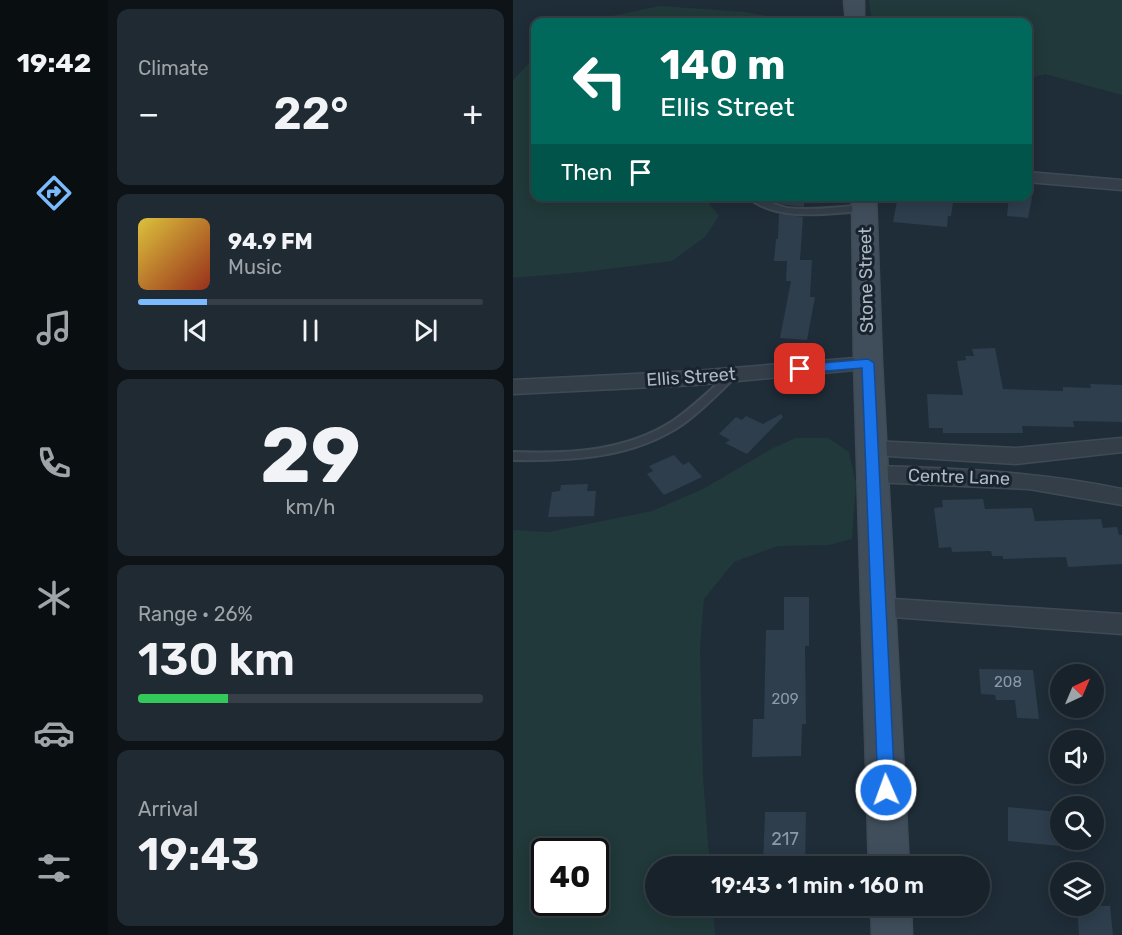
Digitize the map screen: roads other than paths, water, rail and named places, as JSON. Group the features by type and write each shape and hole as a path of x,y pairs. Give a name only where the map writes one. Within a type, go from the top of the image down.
{"street":[{"path":"854,0 855,18"},
{"path":"1032,177 1122,185"},
{"name":"Stone Street","path":"864,202 868,363 889,856"},
{"name":"Ellis Street","path":"513,387 732,375 868,363"},
{"name":"Centre Lane","path":"873,461 1015,456 1100,445 1122,445"},
{"path":"1040,454 1045,482"},
{"name":"Centre Lane","path":"873,461 981,476 1045,482 1122,497"},
{"path":"879,608 1122,624"},
{"path":"891,916 892,935"}],"lane":[{"path":"756,201 760,205 784,211 864,202"},
{"path":"513,456 543,457 595,453 635,445 670,428 701,405 732,375"}]}
